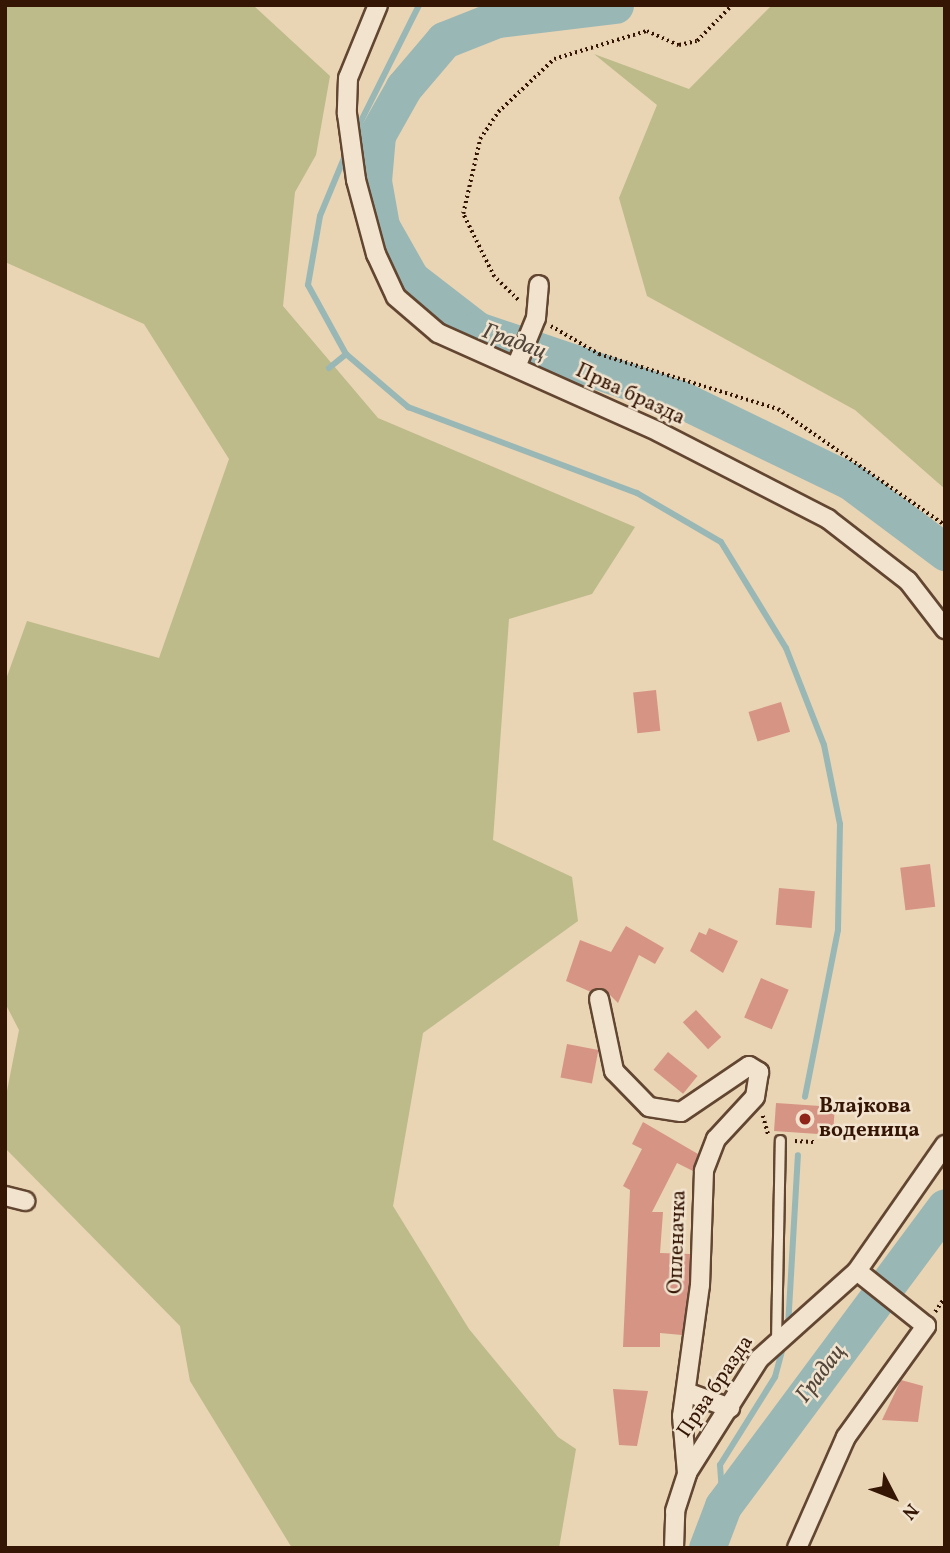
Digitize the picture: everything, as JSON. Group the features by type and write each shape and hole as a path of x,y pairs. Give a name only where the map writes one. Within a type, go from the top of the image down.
{"street":[{"name":"Прва бразда","path":"378,5 348,78 347,114 355,180 376,254 396,297 438,333 828,519 908,581 945,629"},
{"path":"516,368 536,318 539,285"},
{"name":"Опленачка","path":"598,999 614,1071 649,1107 681,1112 749,1066 759,1072 755,1097 716,1139 704,1171 700,1284 686,1392 687,1473"},
{"name":"Прва бразда","path":"674,1548 687,1473 730,1408 776,1342 802,1325 863,1276 917,1179 945,1145"},
{"path":"5,1196 25,1201"},
{"path":"797,1548 846,1437 926,1326 863,1276"},
{"path":"686,1392 730,1408"}],"lane":[{"path":"776,1342 780,1140"}],"path":[{"path":"732,5 697,41 679,44 647,31 554,59 526,79 480,139 463,214 494,277 536,318 599,354 778,408 945,525"},
{"path":"780,1140 817,1142"}],"shaded area":[{"path":"5,5 253,5 330,76 316,155 295,192 283,306 378,418 635,527 592,594 509,619 493,840 572,877 578,921 423,1033 393,1206 469,1329 558,1437 576,1449 559,1548 292,1548 190,1381 180,1326 5,1148 5,1101 19,1030 5,1003 5,682 27,621 159,658 229,459 144,324 5,262"},
{"path":"772,5 945,5 945,489 855,410 647,296 619,198 657,105 594,54 689,89"}],"building":[{"path":"656,690 660,731 637,733 633,692"},
{"path":"781,702 790,732 758,742 748,712"},
{"path":"930,864 935,907 905,910 900,868"},
{"path":"779,888 815,891 812,928 776,925"},
{"path":"626,926 664,948 655,964 639,955 618,1003 603,988 591,992 566,981 580,940 611,952"},
{"path":"709,928 738,941 723,973 690,951 699,932 706,935"},
{"path":"761,978 789,990 772,1029 744,1018"},
{"path":"696,1010 721,1037 708,1049 683,1022"},
{"path":"567,1044 598,1050 592,1083 561,1077"},
{"path":"668,1052 698,1076 683,1094 654,1070"},
{"name":"Влајкова воденица","path":"776,1103 835,1107 833,1135 774,1131"},
{"path":"643,1122 698,1154 693,1171 677,1163 652,1212 663,1212 660,1253 690,1254 689,1284 682,1335 660,1333 660,1347 623,1347 630,1190 623,1186 642,1149 632,1144"},
{"path":"901,1380 923,1386 918,1422 882,1420"},
{"path":"613,1389 648,1391 637,1446 619,1445"}],"waterway":[{"path":"354,135 419,5"},
{"name":"Градац","path":"615,5 497,19 444,40 404,87 377,135 373,181 381,226 411,279 477,330 678,398 850,481 945,552"},
{"path":"347,151 320,216 308,285 346,354 408,407 637,493 721,542 786,648 824,745 840,824 838,930 805,1097"},
{"path":"329,368 346,354"},
{"path":"788,1327 798,1155"},
{"name":"Градац","path":"707,1548 723,1506 945,1207"},
{"path":"723,1506 720,1465 775,1377 784,1344"}],"place":[{"name":"Влајкова воденица","path":"805,1119"}]}
